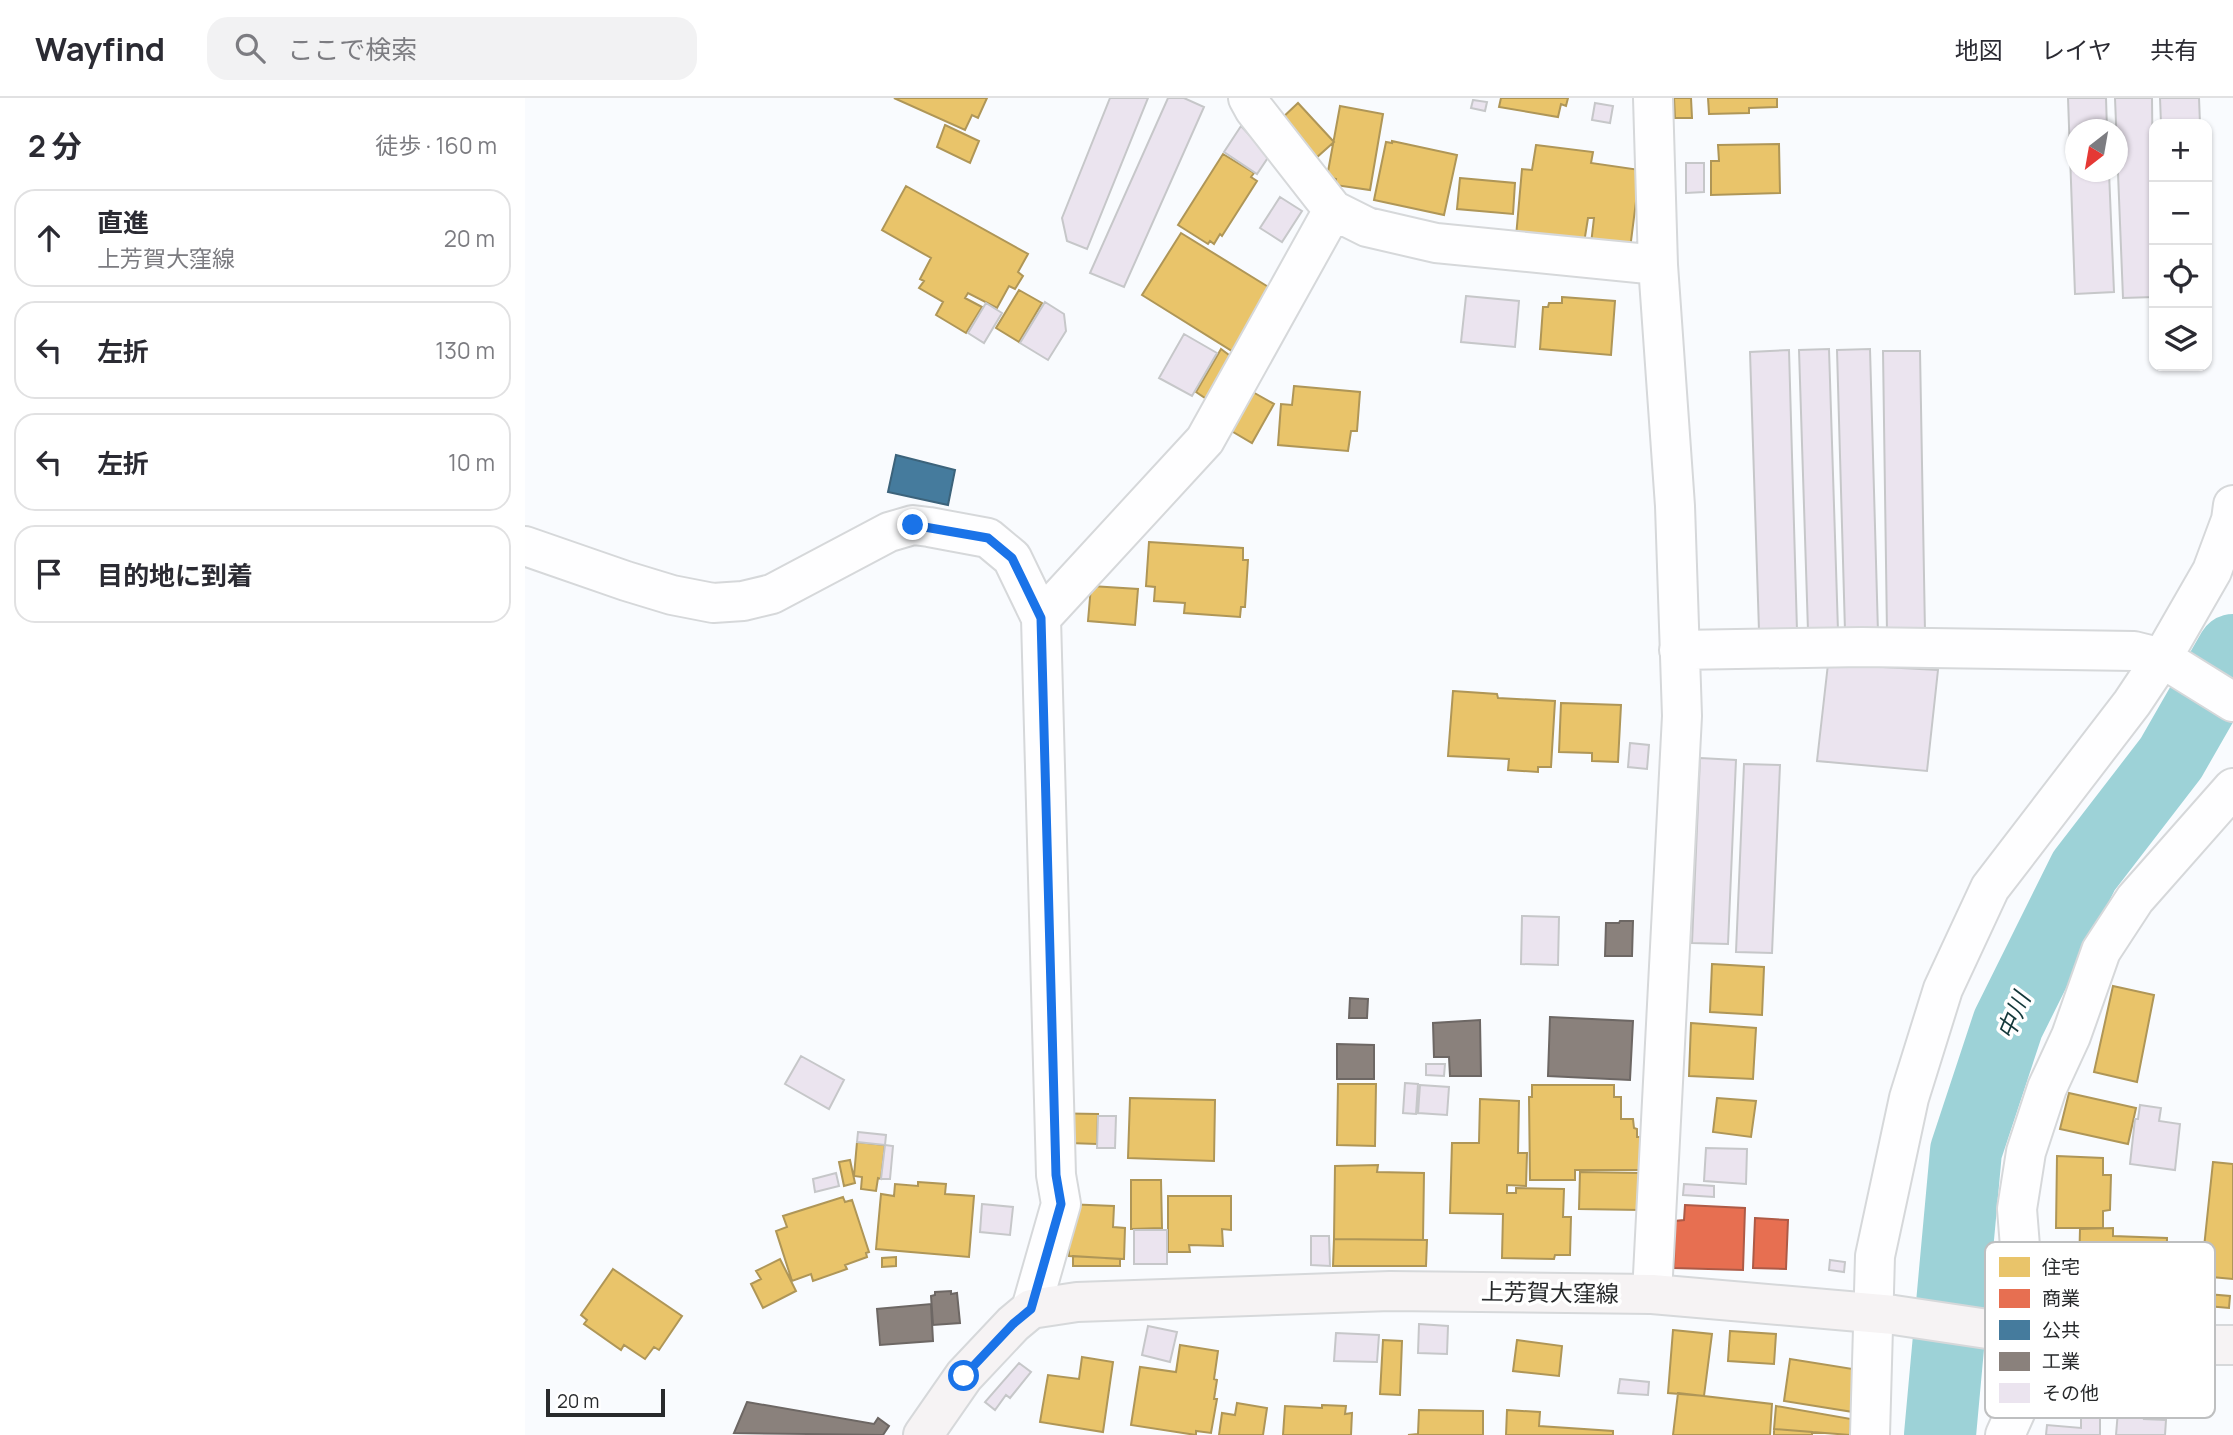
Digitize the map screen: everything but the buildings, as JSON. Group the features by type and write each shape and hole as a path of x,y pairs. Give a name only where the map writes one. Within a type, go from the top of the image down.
{"main road":[{"name":"上芳賀大窪線","path":"1031,1309 1077,1302 1390,1291 1652,1294 1885,1314 1985,1329"},
{"path":"923,1435 964,1376 1013,1324 1031,1309"},
{"name":"上芳賀大窪線","path":"2215,1345 2233,1345"}],"street":[{"path":"1248,98 1333,210 1367,227 1436,243 1658,265"},
{"path":"1652,1294 1682,716 1675,506 1658,265 1653,98"},
{"path":"1041,618 1205,440 1333,210"},
{"path":"1870,1435 1885,1314 1875,1256 1909,1098 1943,989 1990,888 2132,703 2171,663 2212,571 2231,520 2233,505"},
{"path":"525,546 637,585 713,603 744,601 772,594 889,532 913,525 988,538 1012,558 1041,618 1056,1175 1061,1204 1031,1309"},
{"path":"1679,650 1862,647 2134,651 2171,663 2233,702"},
{"path":"2020,1242 2017,1209 2027,1152 2047,1088 2071,1036 2101,951 2135,899 2233,788"},
{"path":"2005,1435 2013,1418"}],"waterway":[{"name":"中川","path":"1940,1435 1966,1151 2008,1024 2084,871 2171,758 2233,650"}],"route":[{"path":"913,525 988,538 1012,558 1041,618 1056,1175 1061,1204 1031,1309 1013,1324 964,1376"}]}
